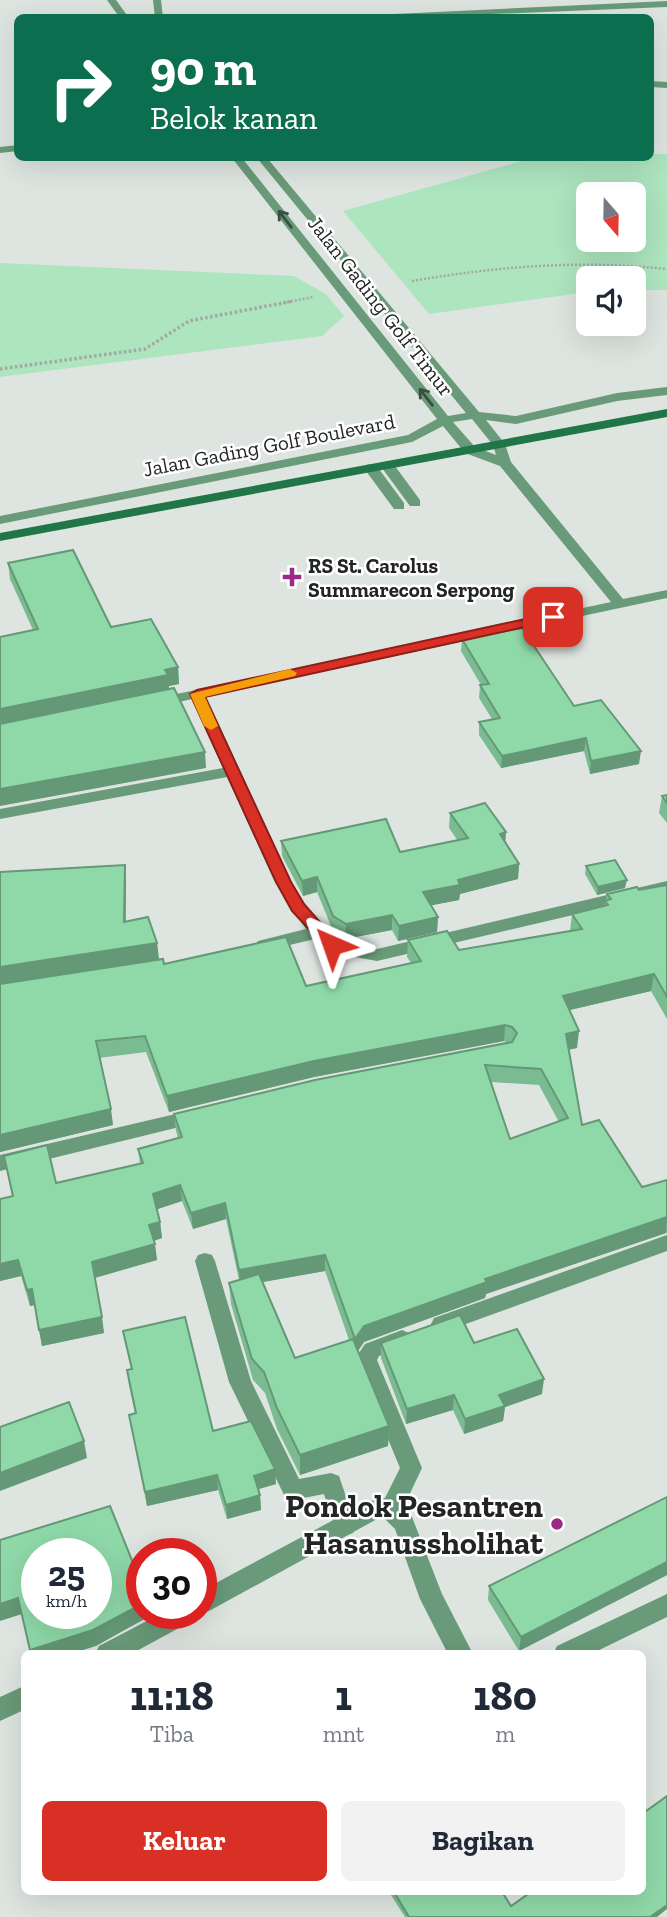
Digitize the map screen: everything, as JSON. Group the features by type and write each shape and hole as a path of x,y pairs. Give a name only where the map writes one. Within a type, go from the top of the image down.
{"main road":[{"name":"Jalan Gading Golf Boulevard","path":"0,537 667,413"}],"street":[{"path":"111,0 122,14"},
{"path":"415,14 667,4"},
{"name":"Jalan Gading Golf Timur","path":"239,161 470,450 505,463"},
{"name":"Jalan Gading Golf Timur","path":"264,161 499,444 505,463 620,604"},
{"name":"Jalan Gading Golf Boulevard","path":"0,520 412,438 444,420 475,415 516,420 617,397 667,391"},
{"path":"387,465 415,503"},
{"path":"372,468 399,506"},
{"path":"147,704 667,594"},
{"path":"197,694 283,882 298,907 319,932 344,952 358,956 377,955 667,887"},
{"path":"0,814 232,771"},
{"path":"240,950 319,932"},
{"path":"0,1163 210,1112"},
{"path":"391,1509 411,1468 366,1359 372,1350 667,1243"},
{"path":"205,1261 240,1382 293,1490 331,1483 345,1526"},
{"path":"217,1594 377,1507 391,1509 404,1524 432,1599 459,1650"},
{"path":"573,1650 667,1605"},
{"path":"114,1650 154,1629"},
{"path":"0,1709 21,1699"}],"path":[{"path":"412,281 496,267 604,264 667,269"},
{"path":"0,369 145,349 189,321 313,297"}],"green space":[{"path":"654,154 667,154 667,290 646,290 646,266 576,266 576,294 429,314 343,211 521,161 654,161"},
{"path":"0,263 294,276 326,294 344,316 322,336 0,377"}],"building":[{"path":"73,550 111,627 151,619 178,667 165,670 168,675 0,709 0,637 38,629 8,563"},
{"path":"522,628 574,706 601,700 641,751 591,761 586,738 502,756 479,722 500,718 480,685 489,684 462,639"},
{"path":"174,688 205,752 0,789 0,724"},
{"path":"485,803 506,832 500,834 519,864 458,880 460,885 423,892 438,917 399,926 392,915 346,924 333,916 317,877 302,881 281,841 386,819 400,852 468,838 450,813"},
{"path":"615,860 627,880 598,887 586,866"},
{"path":"125,865 124,922 148,917 157,943 0,967 0,872"},
{"path":"667,885 667,997 654,974 563,996 579,1031 566,1034 582,1125 599,1120 642,1187 667,1180 667,1217 485,1279 487,1282 364,1326 355,1339 325,1255 239,1270 225,1203 191,1213 180,1185 153,1194 160,1222 149,1225 155,1244 92,1262 102,1317 39,1330 32,1289 27,1290 18,1260 0,1264 0,1199 13,1196 4,1156 47,1145 56,1183 143,1163 138,1149 182,1137 174,1114 315,1080 512,1042 517,1033 512,1027 505,1025 314,1061 167,1096 145,1036 96,1041 111,1109 0,1135 0,984 163,959 164,964 286,937 306,986 421,961 408,940 447,931 459,950 582,929 572,914 608,905 605,901 611,899 607,894 637,887 639,890","holes":["485,1065 541,1069 568,1118 510,1139"]},
{"path":"259,1274 295,1358 353,1339 389,1426 300,1455 277,1408 264,1372 252,1359 229,1283"},
{"path":"460,1315 474,1343 517,1329 544,1379 499,1395 505,1406 465,1419 454,1395 407,1409 381,1343"},
{"path":"185,1317 213,1431 251,1421 275,1469 254,1476 260,1495 226,1505 217,1475 145,1492 129,1415 136,1413 127,1370 132,1369 123,1331"},
{"path":"69,1402 84,1441 0,1473 0,1427"},
{"path":"667,1497 667,1562 521,1637 489,1586"},
{"path":"110,1506 126,1546 126,1612 112,1620 112,1538 21,1538 21,1611 18,1598 0,1604 0,1540"},
{"path":"25,1629 95,1629 93,1630 30,1650"},
{"path":"667,1796 667,1905 650,1917 409,1917 396,1895 504,1895 511,1906 527,1895 646,1895 646,1811"}],"slow traffic":[{"path":"211,726 197,694 290,673"}],"place":[{"name":"RS St. Carolus Summarecon Serpong","path":"292,577"},
{"name":"Pondok Pesantren Hasanussholihat","path":"557,1524"}],"route":[{"path":"332,945 298,907 283,882 197,694 553,617"}]}
